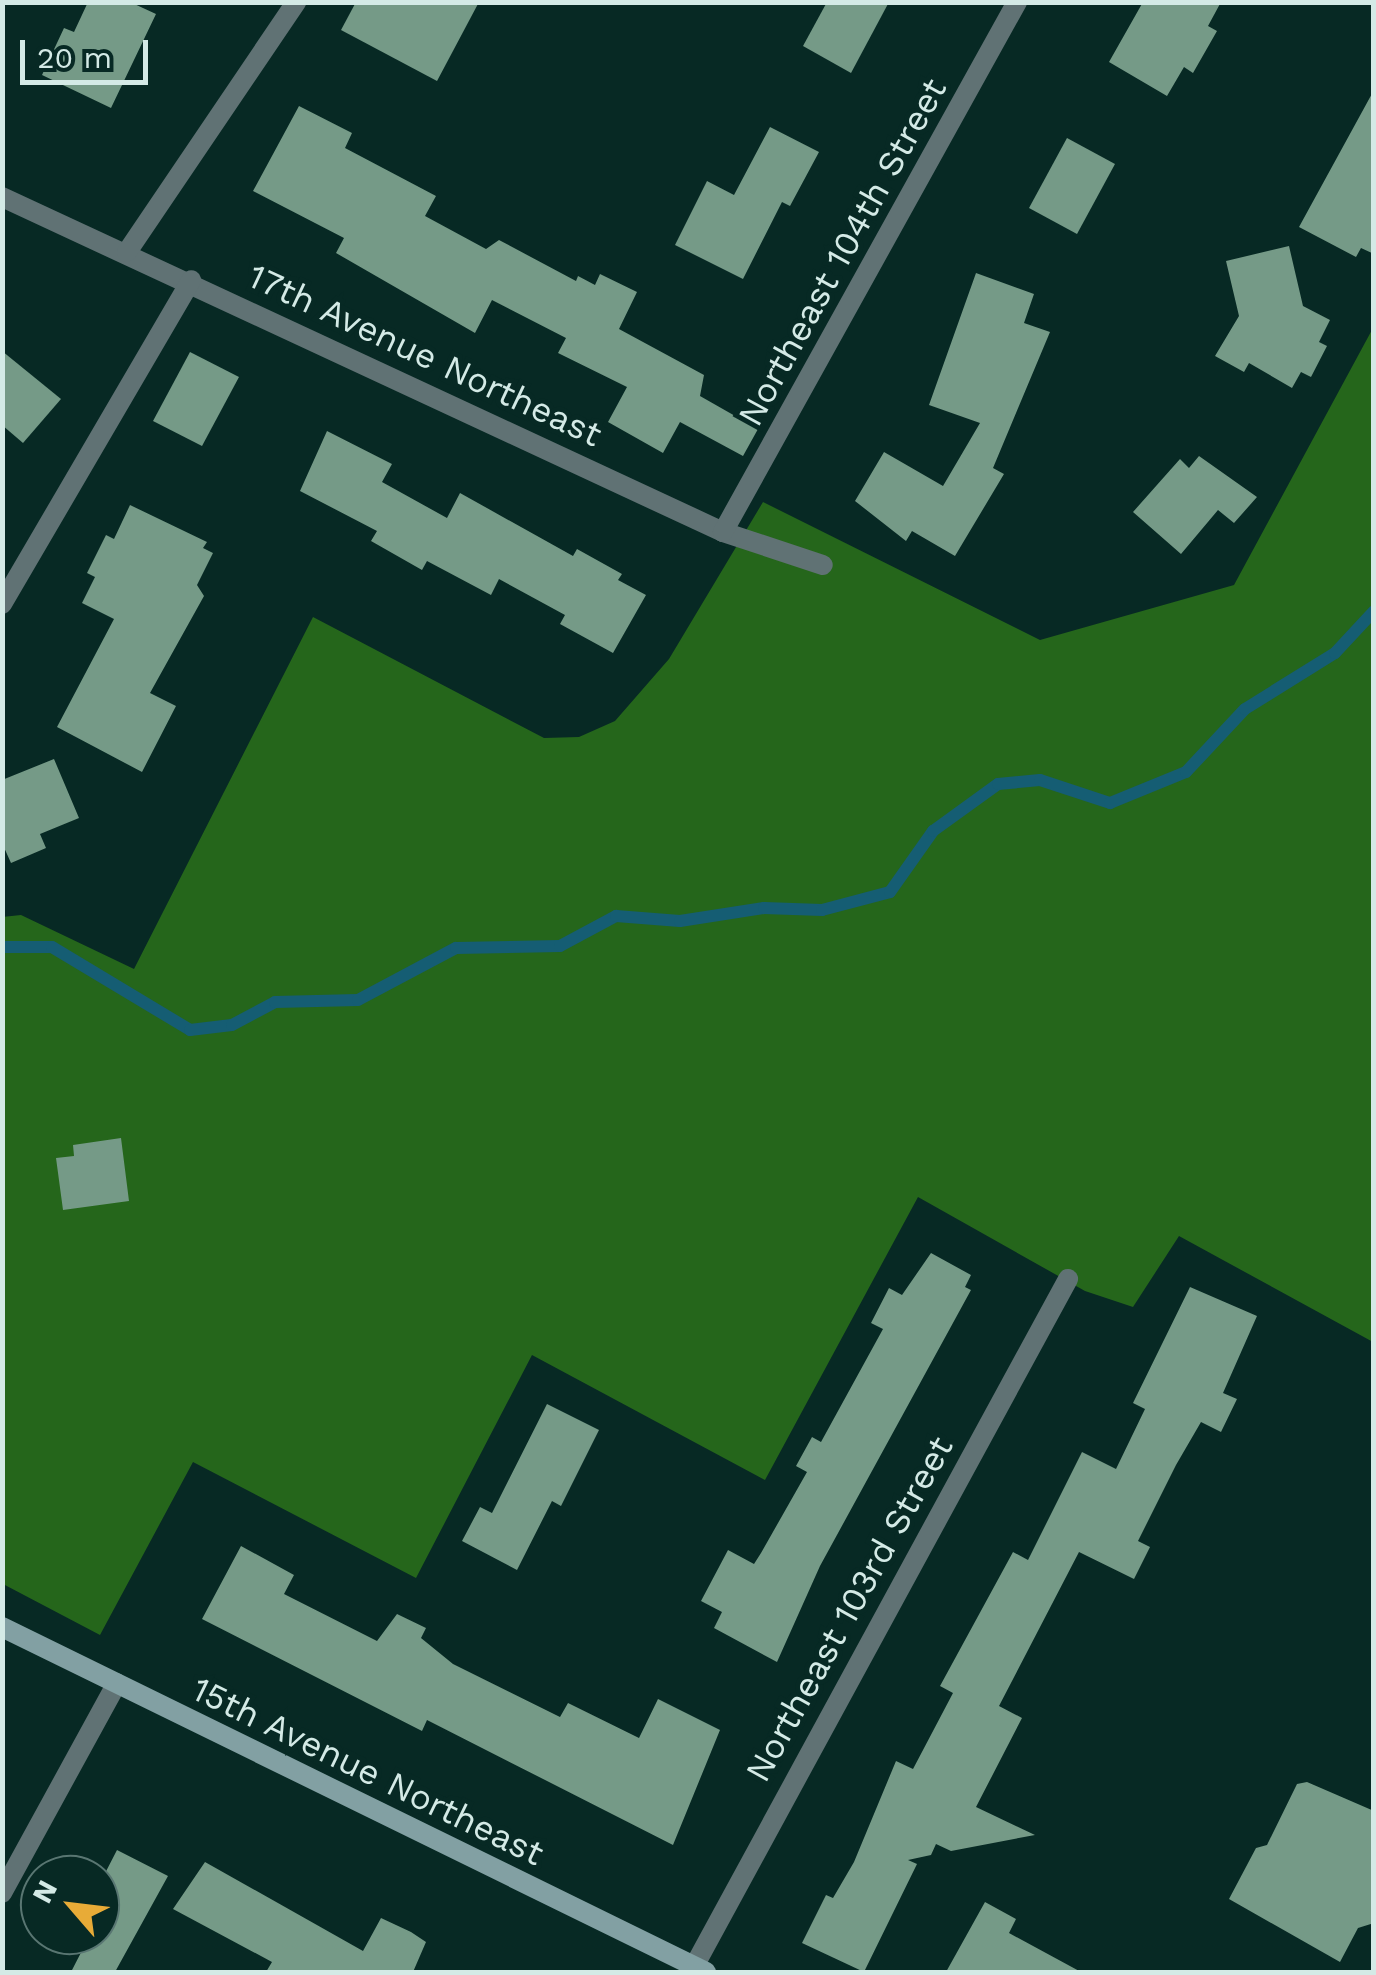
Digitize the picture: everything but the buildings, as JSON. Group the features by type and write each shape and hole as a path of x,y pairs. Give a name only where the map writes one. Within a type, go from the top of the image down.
{"street":[{"path":"127,252 296,2"},
{"name":"Northeast 104th Street","path":"724,532 1017,2"},
{"name":"17th Avenue Northeast","path":"2,197 191,280 724,532 822,565"},
{"path":"2,604 191,280"},
{"name":"Northeast 103rd Street","path":"697,1971 1068,1280"},
{"name":"15th Avenue Northeast","path":"2,1627 697,1971"},
{"path":"2,1893 117,1684"}],"green space":[{"path":"1373,328 1373,1342 1179,1236 1133,1307 1085,1291 918,1197 765,1480 532,1355 416,1578 193,1462 100,1635 3,1584 2,917 21,915 134,969 313,617 544,738 579,737 615,721 669,659 763,502 1040,640 1234,585"}],"waterway":[{"path":"2,947 52,947 190,1030 232,1025 275,1002 358,1000 456,948 560,946 616,916 680,921 764,908 822,910 890,892 933,831 998,784 1040,780 1110,803 1186,772 1245,709 1335,653 1374,611"}]}
